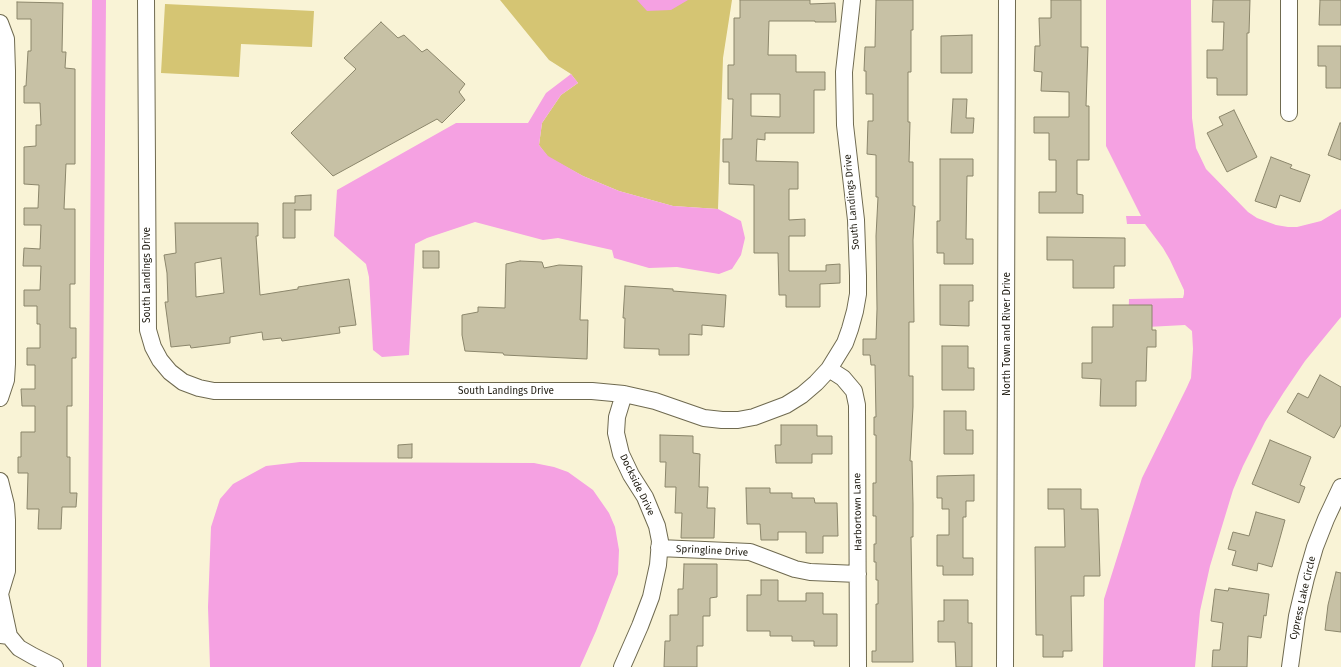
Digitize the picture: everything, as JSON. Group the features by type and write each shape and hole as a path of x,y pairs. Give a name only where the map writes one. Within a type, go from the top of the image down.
{"street":[{"name":"South Landings Drive","path":"146,0 148,330 153,346 160,360 170,372 182,382 214,391 592,390 624,394 655,401 704,418 722,420 738,420 754,417 786,405 802,395 829,369 845,343 850,329 858,294 856,220 846,133 844,80 845,55 852,0"},
{"name":"North Town and River Drive","path":"1005,667 1007,0"},
{"path":"1289,0 1289,113"},
{"path":"0,23 6,39 7,63 7,269 6,380 0,398"},
{"name":"Harbortown Lane","path":"829,369 843,378 854,391 857,405 858,667"},
{"name":"Dockside Drive","path":"622,667 651,596 658,565 660,541 657,526 645,497 631,475 621,454 616,433 617,417 624,394"},
{"path":"0,481 6,505 7,520 6,571 0,594 5,635 19,648 56,667"},
{"name":"Cypress Lake Circle","path":"1290,667 1297,616 1306,578 1315,547 1341,487"},
{"name":"Springline Drive","path":"659,548 750,552 795,569 810,572 858,574"}],"shaded area":[{"path":"500,0 732,0 723,58 718,209 673,206 619,191 583,176 548,157 539,145 542,123 561,95 578,83 571,74 549,60"},
{"path":"637,0 688,0 671,10 647,11"},
{"path":"1106,0 1191,0 1192,118 1196,148 1206,169 1248,212 1257,218 1276,225 1297,227 1321,221 1341,209 1341,317 1305,361 1284,392 1265,422 1243,466 1233,490 1210,566 1200,611 1195,667 1103,667 1104,599 1142,478 1191,378 1193,349 1192,331 1185,325 1128,328 1129,299 1183,298 1184,290 1163,248 1145,224 1127,224 1126,216 1141,216 1106,146"},
{"path":"165,4 314,11 312,47 241,44 239,77 161,73"},
{"path":"571,74 578,83 561,95 542,123 539,145 548,156 583,176 619,191 673,206 718,209 741,221 745,238 741,255 732,269 719,274 677,267 649,268 614,258 612,250 558,238 543,240 475,222 427,238 415,244 409,355 382,357 373,350 369,277 366,264 334,236 337,190 456,123 528,123 546,93"},
{"path":"300,462 534,463 554,467 568,472 593,490 609,513 615,527 619,550 618,574 580,667 210,667 208,607 211,527 220,499 233,484 266,466"}],"building":[{"path":"740,0 810,0 810,4 835,3 836,22 769,21 768,55 796,55 796,72 825,72 825,90 814,90 814,133 765,133 765,140 757,139 756,161 798,162 798,189 789,189 789,220 805,219 805,236 789,236 789,271 826,271 826,265 840,264 840,283 820,284 820,307 786,307 786,295 779,295 778,253 754,253 754,185 729,184 729,162 723,162 723,139 732,139 733,99 728,99 728,65 734,65 734,18 740,18","holes":["751,94 780,94 780,117 751,116"]},
{"path":"876,0 913,0 911,72 908,72 908,122 910,122 909,162 913,162 913,206 915,206 913,240 914,322 909,322 909,376 913,376 910,461 912,461 913,504 913,537 911,537 913,662 872,662 872,651 876,651 876,604 878,604 878,580 876,580 876,562 874,562 874,544 876,544 876,516 873,516 873,483 876,483 876,435 874,435 874,417 876,417 875,365 871,365 870,355 863,355 863,339 876,339 876,236 878,197 876,197 876,155 867,154 868,121 873,121 873,94 866,94 866,71 864,71 865,47 875,47"},
{"path":"1051,0 1081,0 1081,47 1088,47 1086,106 1089,106 1089,160 1077,160 1077,194 1083,195 1083,213 1039,213 1039,192 1056,192 1056,160 1049,160 1049,133 1034,133 1034,117 1069,117 1069,92 1041,91 1042,72 1034,71 1035,46 1040,46 1039,18 1051,18"},
{"path":"1213,0 1250,0 1249,33 1247,33 1247,95 1217,95 1217,78 1207,78 1207,50 1223,50 1224,22 1212,22"},
{"path":"1320,0 1341,0 1341,25 1319,25"},
{"path":"17,2 63,3 62,52 66,52 65,68 75,69 75,164 66,164 64,209 75,209 75,284 70,284 70,328 76,328 76,358 72,358 72,406 67,406 67,457 70,457 70,493 77,493 76,507 62,507 61,529 38,529 39,509 27,509 28,473 18,473 18,457 21,457 21,432 35,432 35,406 22,406 21,389 35,389 35,365 27,365 27,348 40,348 40,324 37,324 37,306 24,306 24,290 40,290 41,266 23,266 24,248 40,249 41,225 24,225 24,208 38,208 39,185 24,184 24,147 36,146 36,125 41,125 40,103 24,103 24,86 26,86 28,51 31,51 31,19 17,19"},
{"path":"381,22 398,38 404,35 422,52 427,49 465,84 459,92 465,100 442,123 437,119 333,176 291,133 356,69 344,58"},
{"path":"972,35 972,73 941,73 941,36"},
{"path":"1318,46 1341,46 1341,88 1326,88 1326,66 1318,66"},
{"path":"953,99 967,99 966,118 974,118 973,133 951,133"},
{"path":"1234,110 1257,157 1227,172 1207,133 1223,125 1219,117"},
{"path":"1341,123 1341,160 1328,155"},
{"path":"1271,157 1292,165 1290,168 1310,175 1300,202 1280,195 1276,208 1255,201"},
{"path":"940,159 973,159 973,176 967,176 966,239 973,239 973,264 944,264 944,253 937,253 937,221 940,221"},
{"path":"311,195 311,210 295,210 295,238 283,238 283,203 295,203 295,196"},
{"path":"175,223 258,223 258,236 256,236 260,295 349,279 356,325 339,327 340,333 282,341 281,338 263,340 262,332 230,337 230,343 191,348 190,345 171,347 165,302 168,302 167,273 164,255 176,253","holes":["221,258 224,293 196,297 195,263"]},
{"path":"1047,237 1125,238 1125,266 1114,266 1114,288 1073,288 1073,260 1047,260"},
{"path":"423,251 439,251 439,268 423,268"},
{"path":"520,261 542,262 544,268 559,265 582,266 580,320 588,320 587,359 504,355 503,353 465,351 462,335 462,315 478,312 478,307 505,308 506,264"},
{"path":"940,285 973,285 973,301 969,301 969,326 940,325"},
{"path":"625,286 673,289 673,291 726,295 724,327 702,325 702,335 689,334 689,355 659,355 659,349 624,348 625,318 623,318"},
{"path":"1113,305 1152,305 1152,330 1156,330 1156,347 1147,347 1146,381 1136,381 1136,406 1100,406 1101,379 1082,378 1082,363 1092,363 1092,327 1113,327"},
{"path":"942,346 968,346 968,368 974,368 974,390 942,390"},
{"path":"1320,375 1341,387 1341,425 1334,438 1287,412 1298,393 1308,398"},
{"path":"944,411 966,411 966,430 973,430 973,454 944,454"},
{"path":"781,425 817,425 817,436 832,436 832,454 812,454 812,463 776,463 775,445 781,445"},
{"path":"660,435 693,436 693,453 700,454 699,487 708,487 707,508 715,508 714,538 681,538 682,513 675,513 676,487 665,487 666,462 660,462"},
{"path":"1270,440 1311,457 1300,485 1305,487 1299,503 1252,484"},
{"path":"412,444 412,458 398,458 398,445"},
{"path":"974,475 974,501 966,501 966,517 963,517 963,558 973,558 973,575 943,575 943,566 937,566 937,535 949,535 949,509 942,509 942,498 937,498 937,476"},
{"path":"746,488 770,488 770,493 792,493 792,498 814,498 815,503 837,503 838,536 823,536 823,553 806,553 806,532 778,532 778,540 761,540 760,524 747,524"},
{"path":"1048,489 1081,489 1081,509 1098,509 1100,576 1084,576 1084,596 1071,596 1072,651 1063,651 1063,657 1043,657 1043,635 1036,635 1035,547 1065,547 1064,509 1048,509"},
{"path":"1256,512 1285,520 1272,567 1258,563 1257,571 1232,565 1236,551 1228,549 1233,532 1249,536"},
{"path":"684,564 717,564 717,597 710,598 710,616 703,616 703,646 697,646 697,667 664,667 665,641 670,641 670,615 678,615 678,589 683,589"},
{"path":"1336,572 1341,573 1341,632 1325,630 1328,605"},
{"path":"761,580 778,580 778,601 806,601 806,593 823,593 823,614 837,614 837,646 814,646 814,641 792,641 792,636 770,636 770,631 747,631 747,595 761,595"},
{"path":"1229,588 1269,594 1261,638 1248,636 1247,667 1212,667 1213,650 1220,650 1223,623 1211,621 1215,589 1228,591"},
{"path":"944,600 968,600 968,623 972,623 972,667 956,667 955,642 938,642 938,621 944,621"}],"waterway":[{"path":"94,667 99,0"}]}
